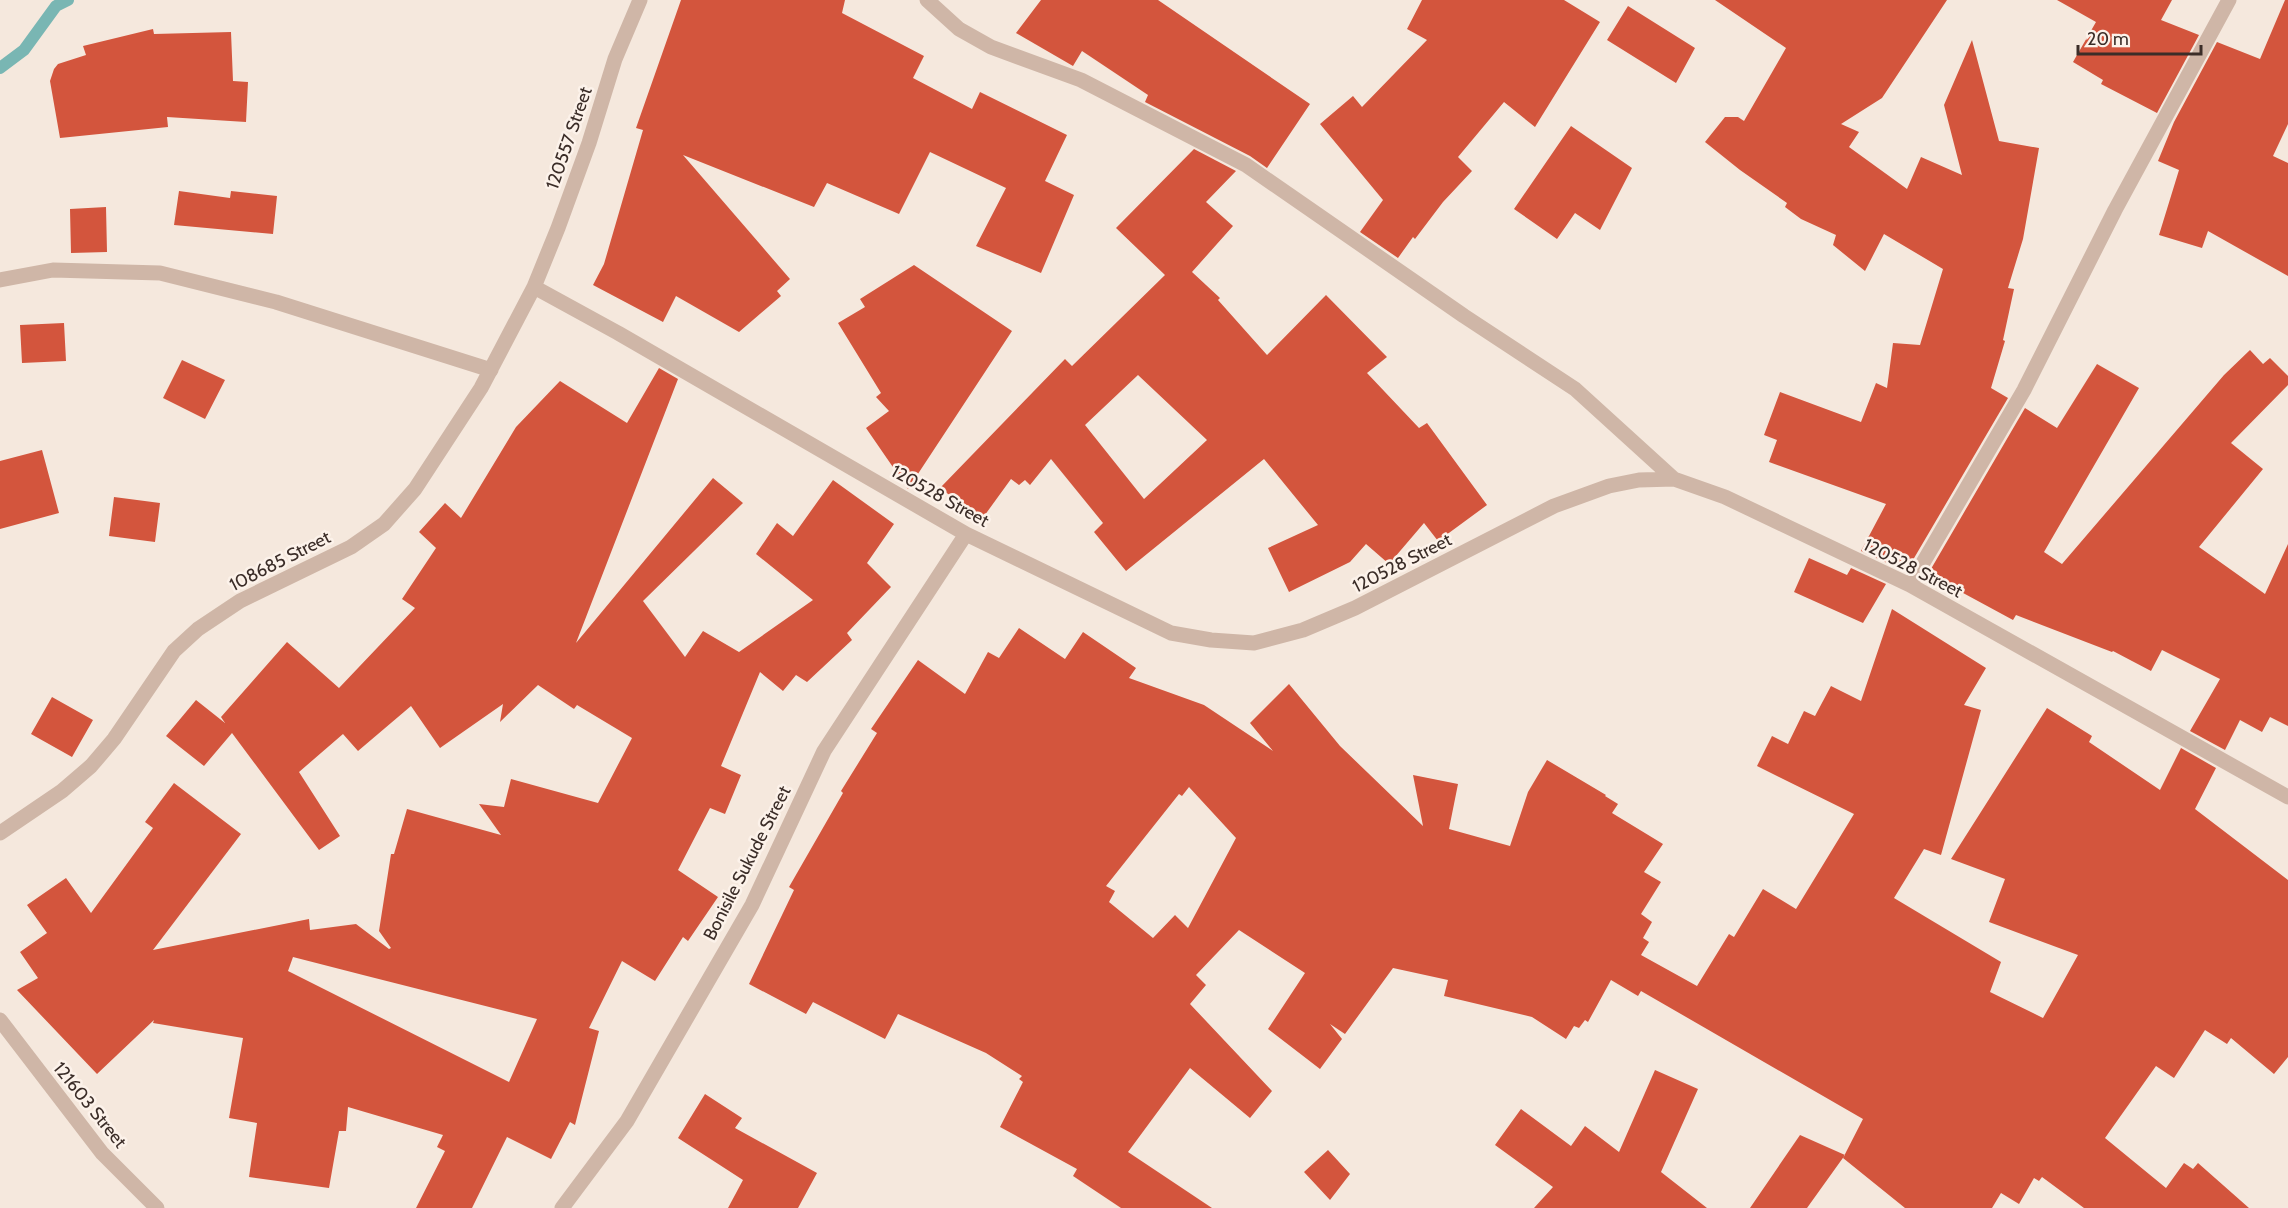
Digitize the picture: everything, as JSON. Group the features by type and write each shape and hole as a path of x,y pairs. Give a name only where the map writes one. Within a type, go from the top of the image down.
{"street":[{"name":"120557 Street","path":"534,287 570,196 615,59 640,0"},
{"path":"927,0 959,29 991,47 1081,80 1246,165 1464,316 1575,389 1674,479"},
{"path":"1910,585 2024,390 2115,210 2229,0"},
{"path":"0,280 53,270 160,273 276,302 491,370"},
{"name":"108685 Street","path":"0,833 62,791 91,766 114,739 174,651 198,629 240,602 351,547 384,524 422,481 491,370 534,287"},
{"name":"120528 Street","path":"534,287 966,534 1172,633 1211,640 1254,643 1303,630 1355,608 1554,506 1609,486 1639,480 1674,479 1725,497 1910,585 2288,797"},
{"name":"Bonisile Sukude Street","path":"562,1208 627,1121 752,905 824,751 966,534"},
{"name":"121603 Street","path":"0,1020 102,1153 157,1208"}],"building":[{"path":"681,0 845,0 842,13 924,56 913,78 972,109 980,92 1067,135 1045,181 1074,195 1041,273 976,246 1006,188 930,152 899,214 827,183 814,207 683,155 790,279 777,291 781,296 739,332 676,296 663,322 593,285 604,264 643,130 636,128"},
{"path":"1041,0 1158,0 1310,104 1267,168 1250,156 1145,102 1148,95 1082,51 1073,66 1016,33"},
{"path":"1422,0 1564,0 1600,22 1535,127 1504,102 1458,157 1472,171 1443,202 1415,239 1413,237 1398,258 1360,232 1383,200 1320,124 1353,96 1362,107 1427,40 1407,29"},
{"path":"1715,0 1947,0 1882,98 1841,124 1859,132 1849,147 1907,189 1921,157 1962,175 1944,105 1972,40 1999,141 2039,148 2023,239 2008,288 2014,289 2003,340 2005,341 1991,388 2008,398 1910,565 1901,560 1896,567 1861,551 1886,504 1769,462 1777,440 1764,435 1780,392 1861,422 1876,383 1887,388 1893,343 1920,345 1943,269 1884,234 1865,271 1833,245 1836,235 1801,219 1785,207 1787,203 1705,142 1725,117 1738,117 1744,121 1786,48"},
{"path":"2057,0 2172,0 2161,20 2199,35 2157,113 2101,84 2103,80 2073,62 2096,22"},
{"path":"2285,0 2288,0 2288,124 2273,156 2288,163 2288,276 2208,231 2202,248 2159,235 2179,170 2158,161 2174,122 2217,42 2260,59"},
{"path":"1628,6 1695,48 1676,83 1607,40"},
{"path":"153,29 154,34 231,32 233,81 248,82 246,122 167,117 168,127 60,138 50,81 58,64 86,55 83,46"},
{"path":"1571,126 1632,168 1600,230 1575,213 1557,239 1514,209"},
{"path":"1194,149 1236,171 1206,202 1233,226 1192,272 1220,298 1218,300 1267,355 1326,295 1387,357 1367,373 1419,428 1427,423 1487,505 1438,541 1424,523 1389,564 1366,544 1350,562 1289,592 1268,548 1318,525 1264,459 1126,571 1094,532 1103,523 1051,459 1030,485 1025,480 1019,485 1011,479 982,519 940,488 1065,359 1072,366 1165,275 1116,228","holes":["1138,375 1207,440 1144,499 1085,425"]},
{"path":"179,191 230,198 231,191 277,196 273,234 174,225"},
{"path":"106,207 107,252 71,253 70,209"},
{"path":"914,265 1012,331 908,489 866,428 889,411 876,397 881,393 838,323 865,307 860,299"},
{"path":"64,323 66,361 22,363 20,325"},
{"path":"2250,350 2263,364 2270,358 2288,376 2288,385 2231,443 2263,469 2199,547 2265,594 2288,544 2288,726 2270,717 2262,732 2240,720 2225,750 2190,731 2220,679 2162,650 2151,671 2113,651 2016,615 2013,620 1928,574 2025,408 2057,428 2097,364 2139,388 2044,552 2062,564 2224,375"},
{"path":"182,360 225,380 205,419 163,398"},
{"path":"659,368 678,379 576,643 713,478 743,503 643,601 685,657 703,631 739,652 813,600 756,554 777,523 793,536 833,480 894,524 867,563 891,587 847,633 852,640 807,682 796,675 783,691 760,672 721,766 741,775 725,814 710,808 678,870 718,897 688,941 683,937 655,981 622,961 589,1028 599,1031 575,1125 570,1122 551,1159 507,1137 472,1208 416,1208 445,1151 437,1147 443,1135 348,1107 346,1131 339,1131 329,1188 249,1177 257,1123 229,1118 243,1038 153,1023 154,1020 97,1074 17,990 38,978 20,952 47,933 27,905 66,878 91,913 153,828 145,822 174,783 241,834 153,950 309,919 310,930 356,924 389,949 391,948 379,931 391,854 394,854 407,809 501,835 479,804 504,807 511,779 598,803 632,738 577,705 574,709 538,685 500,722 503,704 440,748 411,706 358,751 343,734 299,772 340,836 319,850 232,733 204,766 166,736 196,700 225,723 221,717 287,642 339,688 415,608 402,599 436,548 419,532 445,503 461,518 516,427 560,381 627,423","holes":["293,957 537,1019 509,1082 288,971"]},
{"path":"42,450 59,513 0,529 0,461"},
{"path":"114,497 160,503 155,542 109,536"},
{"path":"1809,558 1847,575 1851,568 1886,584 1863,623 1794,592"},
{"path":"1892,609 1986,668 1964,705 1981,710 1941,855 1924,849 1894,898 2001,962 1990,992 2043,1018 2078,955 1989,922 2005,879 1951,859 2047,708 2092,736 2089,742 2160,790 2181,748 2216,768 2195,809 2288,880 2288,1057 2274,1074 2231,1038 2227,1044 2205,1030 2174,1078 2156,1066 2105,1138 2166,1188 2184,1163 2193,1169 2198,1163 2249,1208 2084,1208 2042,1177 2039,1181 2034,1178 2019,1204 2001,1193 1992,1208 1905,1208 1843,1158 1863,1119 1641,991 1638,996 1611,980 1588,1022 1585,1020 1579,1028 1574,1026 1566,1039 1532,1017 1444,996 1448,980 1393,968 1345,1034 1330,1024 1342,1039 1320,1069 1268,1029 1305,973 1239,930 1196,975 1206,985 1190,1004 1272,1091 1250,1118 1190,1068 1128,1152 1212,1208 1121,1208 1073,1176 1077,1169 1000,1127 1023,1082 1019,1079 1022,1076 986,1053 898,1014 885,1039 813,1002 806,1014 749,984 794,890 789,887 843,793 841,791 877,733 871,729 918,660 965,694 988,652 999,658 1019,628 1065,659 1083,632 1136,668 1129,678 1204,705 1273,751 1250,723 1289,684 1340,746 1423,826 1413,775 1458,784 1449,829 1510,846 1528,792 1547,760 1606,795 1618,804 1612,813 1663,844 1644,872 1661,882 1641,914 1652,922 1643,938 1649,942 1641,955 1697,986 1729,934 1734,937 1763,889 1796,909 1854,814 1757,766 1772,736 1788,744 1804,711 1815,716 1831,686 1861,701","holes":["1189,787 1236,838 1188,928 1175,915 1153,938 1109,902 1115,891 1106,886 1179,794 1182,796"]},
{"path":"52,697 93,720 72,757 31,734"},
{"path":"1655,1070 1698,1089 1661,1172 1707,1208 1534,1208 1553,1187 1495,1145 1521,1109 1571,1146 1585,1126 1619,1152"},
{"path":"705,1094 742,1118 735,1128 817,1173 798,1208 728,1208 743,1180 678,1138"},
{"path":"1800,1135 1845,1155 1807,1208 1750,1208"},
{"path":"1328,1150 1350,1174 1330,1200 1304,1172"}],"waterway":[{"path":"0,68 24,50 56,6 68,0"}]}
